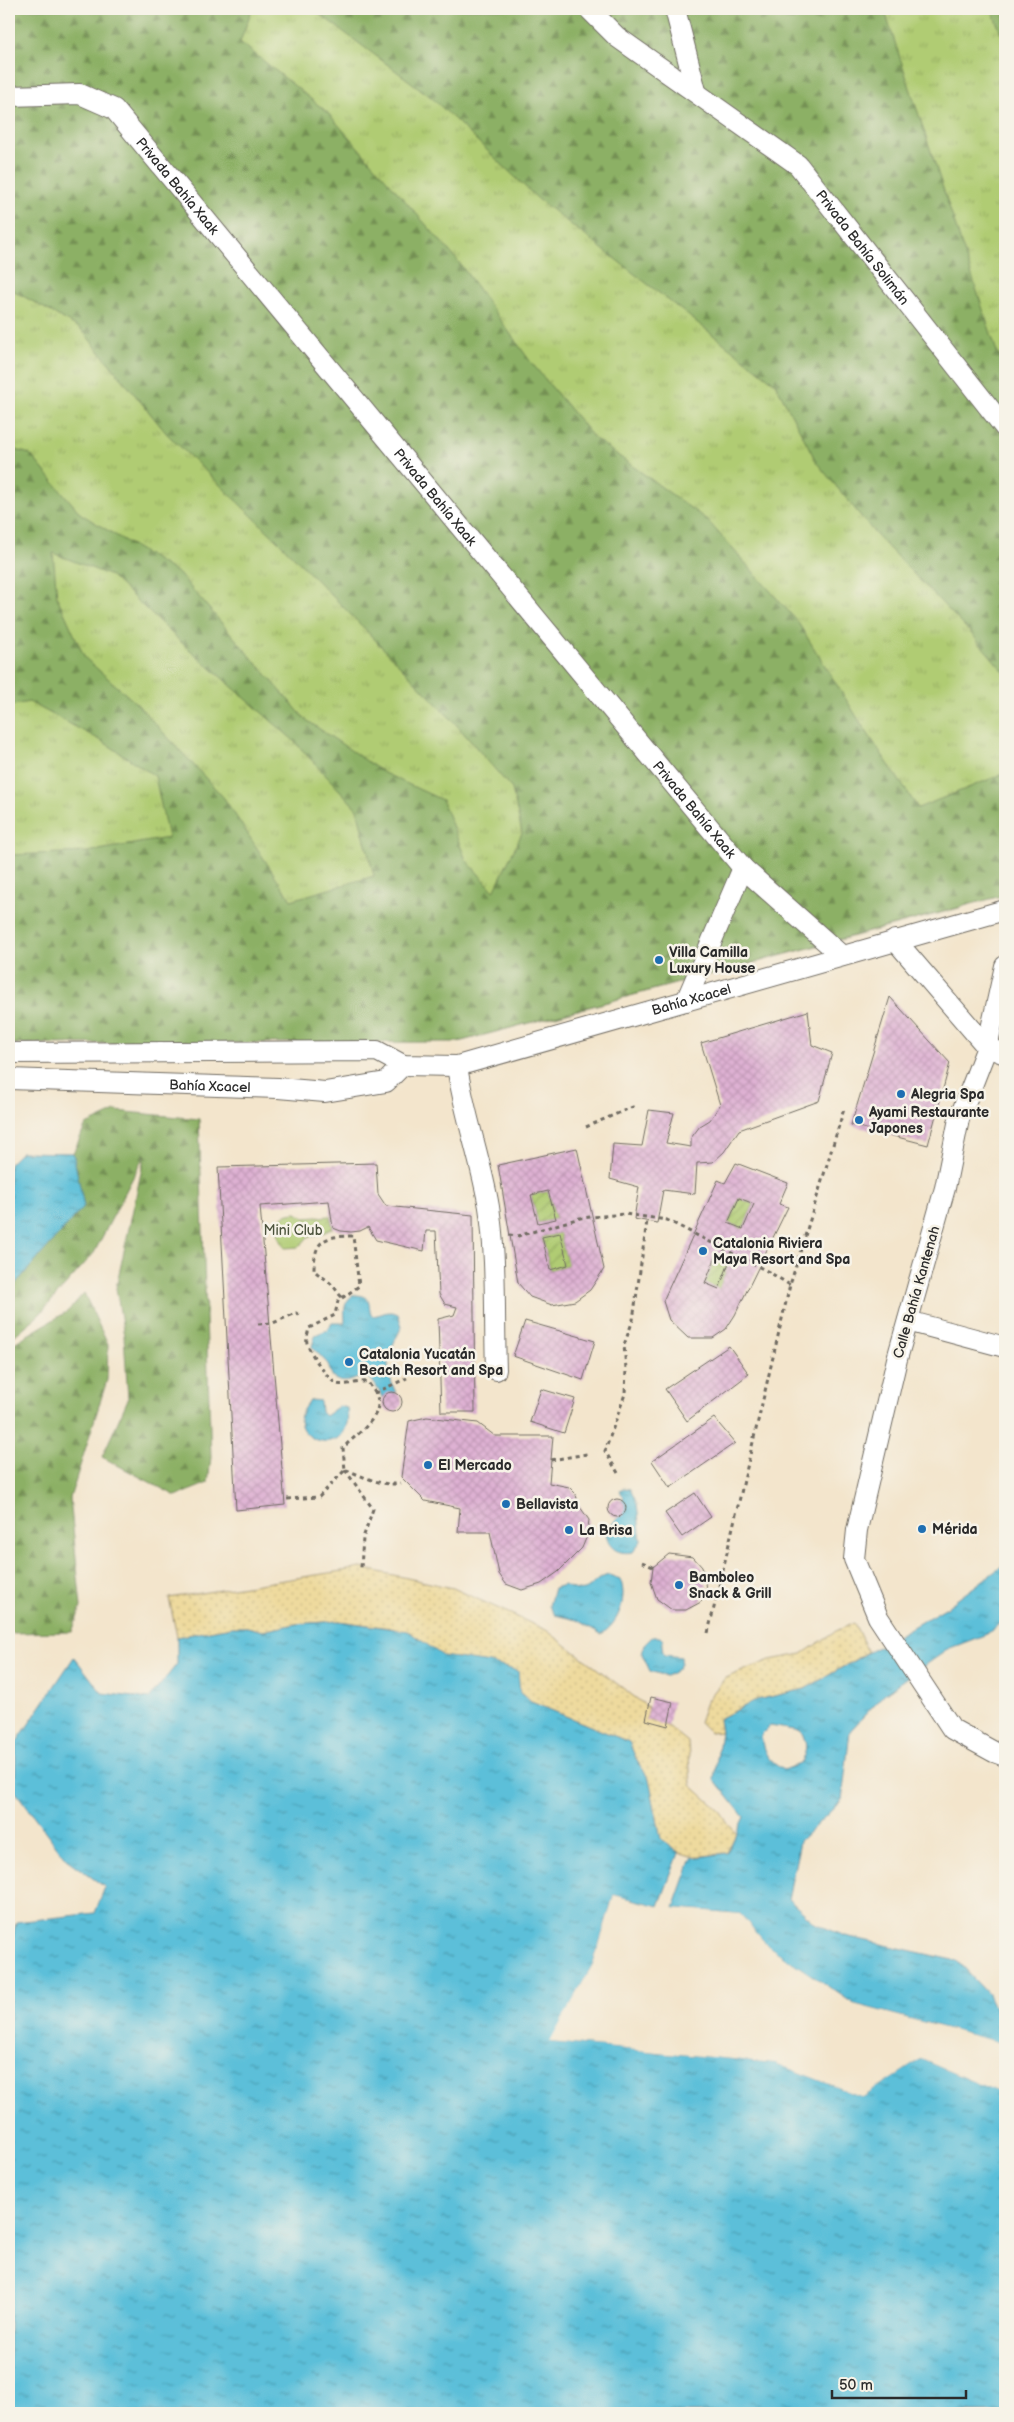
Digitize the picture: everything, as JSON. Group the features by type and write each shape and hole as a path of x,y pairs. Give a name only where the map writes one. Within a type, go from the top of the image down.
{"street":[{"name":"Privada Bahía Solimán","path":"589,9 617,37 696,91 798,165 1005,428"},
{"path":"674,9 696,91"},
{"name":"Privada Bahía Xaak","path":"9,96 80,94 114,109 743,868 842,956"},
{"path":"686,1000 743,868"},
{"name":"Bahía Xcacel","path":"9,1053 377,1051 403,1065 457,1066 1005,910"},
{"path":"896,940 996,1050"},
{"name":"Calle Bahía Kantenah","path":"1005,966 996,1050 959,1119 946,1188 908,1321 857,1530 854,1559 878,1618 952,1729 1005,1756"},
{"name":"Bahía Xcacel","path":"9,1079 278,1088 325,1092 386,1082 403,1065"},
{"path":"457,1066 462,1101 488,1205 492,1233 496,1370"},
{"path":"908,1321 1005,1346"}],"path":[{"path":"586,1127 635,1106"},
{"path":"708,1633 790,1285 844,1109"},
{"path":"492,1233 518,1236 580,1218 625,1214 667,1220 769,1272 790,1285"},
{"path":"618,1473 605,1450 625,1394 626,1369 624,1346 633,1320 647,1221"},
{"path":"342,1297 337,1294 331,1284 321,1279 314,1270 314,1255 317,1247 324,1239 334,1236 353,1236 359,1286 338,1301 334,1315 309,1328 306,1341 311,1355 335,1383 346,1385 368,1382 377,1393 379,1406 374,1416 343,1448 345,1470 372,1508 363,1538 361,1568"},
{"path":"258,1324 274,1323 296,1313 300,1316"},
{"path":"377,1393 407,1378"},
{"path":"551,1460 587,1454"},
{"path":"345,1470 380,1482 394,1485 400,1483"},
{"path":"287,1499 320,1497 345,1470"},
{"path":"642,1562 653,1567"}],"green space":[{"path":"9,9 252,9 240,42 327,112 458,261 530,361 594,438 707,520 797,621 862,725 918,808 1005,773 1005,895 458,1042 9,1044 9,855 87,852 168,838 155,776 102,741 29,702 9,706 9,448 30,454 81,514 179,574 305,719 384,773 442,800 466,860 494,891 522,833 512,789 454,722 277,540 167,434 81,329 9,288","holes":["53,553 111,576 183,644 292,739 357,809 374,876 291,900 224,798 137,704 85,658 57,597"]},
{"path":"152,9 432,9 730,276 1005,626 1005,790 939,813 963,907 458,1042 9,901 9,231"},
{"path":"313,9 884,9 996,349 1005,369 1005,673 970,632 878,537 817,463 775,383 538,199 431,97"},
{"path":"806,9 1005,9 1005,416"},
{"path":"991,9 1005,9 1005,42"},
{"path":"116,1111 199,1119 211,1457 208,1483 176,1496 102,1457 128,1399 124,1336 116,1288 145,1154 94,1253 39,1315 9,1340 9,1291 83,1206 73,1153 86,1125"},
{"path":"548,1191 556,1219 538,1223 531,1195"},
{"path":"739,1198 754,1204 743,1229 728,1223"},
{"name":"Mini Club","path":"296,1213 305,1218 330,1216 333,1228 317,1236 308,1237 299,1247 285,1248 279,1237 279,1221 288,1214"},
{"path":"560,1233 568,1265 550,1270 542,1237"},
{"path":"717,1254 730,1260 719,1289 705,1283"},
{"path":"84,1293 108,1345 107,1380 70,1498 81,1607 72,1632 9,1633 9,1346 68,1311"}],"sand":[{"path":"361,1568 453,1588 546,1630 649,1708 646,1720 668,1726 688,1742 691,1785 718,1809 736,1834 727,1853 692,1856 678,1851 661,1840 649,1779 637,1761 629,1742 531,1702 520,1693 455,1659 443,1656 398,1629 339,1621 296,1624 263,1631 247,1627 232,1627 177,1637 169,1598"},
{"path":"854,1623 868,1652 805,1689 757,1700 719,1719 721,1732 710,1733 699,1722 706,1702 725,1678 770,1660 802,1654 836,1631"}],"water":[{"path":"21,1152 73,1153 84,1206 9,1291 9,1164"},
{"path":"353,1295 367,1298 372,1316 388,1312 398,1314 402,1326 388,1359 389,1374 396,1393 390,1392 383,1399 370,1379 360,1377 341,1381 333,1378 328,1364 312,1347 315,1335 327,1330 332,1323 345,1323 347,1301"},
{"path":"311,1400 320,1401 321,1412 325,1416 339,1406 347,1408 346,1426 340,1437 329,1441 317,1440 307,1434 301,1425 301,1413"},
{"path":"624,1488 630,1489 637,1504 641,1541 633,1552 627,1553 617,1551 610,1545 606,1530 625,1511 625,1505 622,1501 624,1498 620,1491"},
{"path":"1005,1564 1005,1619 987,1634 950,1648 884,1694 850,1731 842,1800 800,1841 788,1899 816,1924 845,1936 957,1961 988,1994 1005,2032 1005,2044 854,2004 768,1946 740,1914 674,1908 692,1858 727,1853 744,1817 714,1779 721,1732 719,1719 757,1700 805,1689 947,1607","holes":["770,1726 801,1731 806,1744 800,1764 784,1770 767,1756 761,1735"]},
{"path":"609,1575 620,1579 623,1594 622,1602 613,1624 601,1634 577,1620 555,1615 549,1606 554,1588 564,1585 574,1589 585,1590 602,1577"},
{"path":"339,1621 408,1631 443,1656 490,1663 518,1671 520,1693 531,1702 629,1742 637,1761 649,1779 661,1839 679,1853 659,1906 614,1895 594,1962 551,2042 775,2063 863,2097 921,2059 1005,2095 1005,2413 9,2413 9,1958 16,1922 95,1913 105,1887 66,1859 15,1791 16,1743 74,1657 102,1693 149,1699 177,1664 177,1637 232,1627 247,1627 263,1631 296,1624"},
{"path":"652,1637 660,1637 663,1640 662,1648 664,1655 681,1657 679,1667 666,1676 650,1671 642,1654 645,1644"}],"pier":[{"path":"614,1895 661,1907 615,1898 596,1963 554,2040 776,2060 863,2094 922,2057 1005,2092 1005,2095 921,2059 863,2097 775,2063 550,2042 594,1962"},
{"path":"672,1908 740,1914 768,1946 853,2004 1005,2044 1005,2047 853,2006 766,1948 739,1916 674,1910"}],"building":[{"name":"Alegria Spa","path":"890,997 950,1063 928,1145 851,1125"},
{"path":"808,1011 812,1045 832,1053 819,1101 739,1130 724,1152 713,1162 697,1163 695,1194 663,1190 657,1223 634,1219 639,1187 610,1179 613,1144 642,1146 649,1110 674,1113 666,1143 691,1147 691,1138 700,1126 710,1120 720,1105 701,1043"},
{"path":"577,1148 604,1269 590,1290 575,1301 552,1305 530,1297 518,1283 498,1165","holes":["548,1191 556,1219 538,1223 531,1195","560,1233 568,1265 550,1270 542,1237"]},
{"path":"376,1163 378,1194 386,1206 473,1215 475,1412 441,1412 438,1319 454,1315 457,1307 445,1304 439,1294 436,1231 426,1231 424,1251 376,1240 368,1227 360,1231 351,1232 333,1228 329,1201 260,1206 285,1505 236,1510 218,1167"},
{"path":"736,1163 788,1183 779,1204 788,1207 735,1315 726,1329 713,1338 688,1338 669,1320 663,1301 718,1180 725,1183","holes":["739,1198 754,1204 743,1229 728,1223","717,1254 730,1260 719,1289 705,1283"]},
{"path":"525,1321 595,1341 583,1380 513,1356"},
{"path":"729,1346 749,1374 687,1421 665,1389"},
{"path":"541,1389 575,1399 564,1433 530,1422"},
{"path":"392,1392 399,1395 402,1402 399,1409 392,1412 385,1409 382,1402 385,1395"},
{"path":"427,1417 478,1423 495,1436 553,1436 549,1483 569,1487 576,1494 578,1504 589,1520 587,1536 582,1548 558,1572 541,1584 522,1590 506,1584 499,1574 490,1532 458,1532 460,1508 425,1501 401,1477 409,1421"},
{"path":"714,1418 735,1443 670,1488 652,1461"},
{"path":"695,1493 711,1517 682,1537 665,1513"},
{"path":"617,1499 623,1502 626,1508 623,1514 617,1517 611,1514 608,1508 611,1502"},
{"name":"Bamboleo Snack & Grill","path":"669,1554 693,1557 702,1567 707,1588 701,1602 686,1610 672,1610 657,1599 651,1582 653,1567"},
{"path":"651,1697 673,1702 668,1726 646,1720"}],"place":[{"name":"Villa Camilla Luxury House","path":"659,960"},
{"name":"Alegria Spa","path":"901,1094"},
{"name":"Ayami Restaurante Japones","path":"859,1120"},
{"name":"Catalonia Riviera Maya Resort and Spa","path":"703,1251"},
{"name":"Catalonia Yucatán Beach Resort and Spa","path":"349,1362"},
{"name":"El Mercado","path":"428,1465"},
{"name":"Bellavista","path":"506,1504"},
{"name":"Mérida","path":"922,1529"},
{"name":"La Brisa","path":"569,1530"},
{"name":"Bamboleo Snack & Grill","path":"679,1585"}]}
